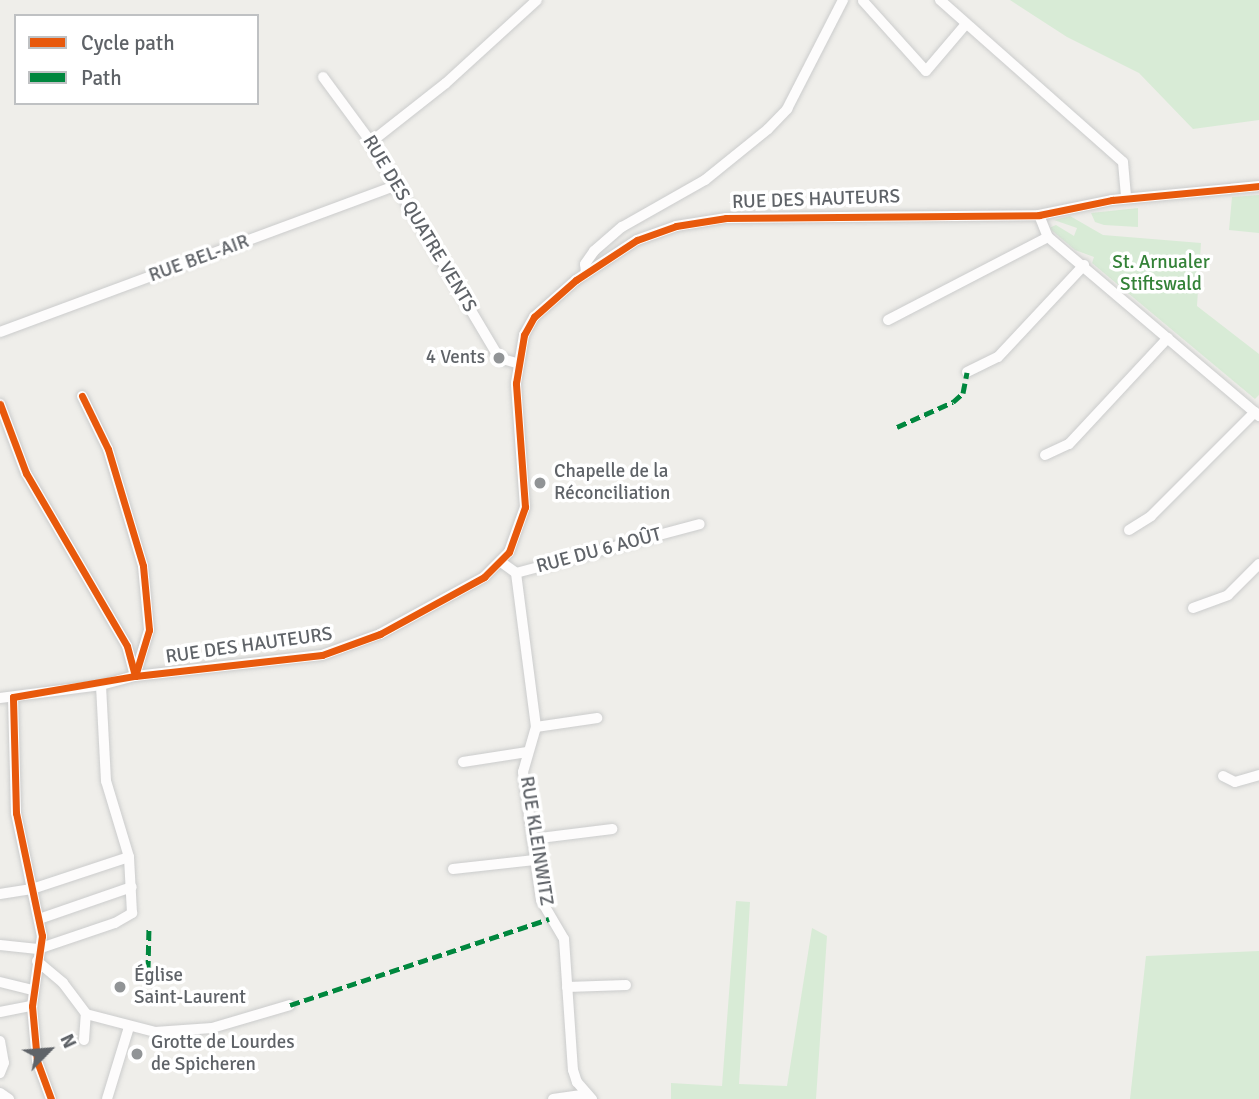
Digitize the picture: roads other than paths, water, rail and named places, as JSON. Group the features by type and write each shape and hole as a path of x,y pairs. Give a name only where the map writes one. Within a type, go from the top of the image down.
{"street":[{"path":"371,142 446,83 537,0"},
{"path":"586,273 585,264 594,251 622,227 705,180 768,129 787,108 843,0"},
{"path":"940,0 1123,162 1126,198"},
{"path":"863,1 926,71 966,23"},
{"name":"RUE DES QUATRE VENTS","path":"323,77 371,142 398,185 499,358 517,363"},
{"name":"RUE BEL-AIR","path":"0,332 398,185"},
{"name":"RUE DES HAUTEURS","path":"0,698 101,685 135,676 322,654 350,647 477,580 501,562 514,542 525,507 517,363 524,335 534,317 586,273 637,240 676,226 726,218 1040,215 1126,198 1259,186"},
{"path":"1040,215 1048,237 1257,414 1151,516 1129,530"},
{"path":"888,320 1048,237"},
{"path":"967,372 998,357 1084,265"},
{"path":"1045,455 1069,443 1168,338"},
{"path":"82,396 107,449 143,566 149,630 135,676"},
{"path":"0,404 26,473 127,646 135,676"},
{"name":"RUE DU 6 AOÛT","path":"501,562 516,573 701,524"},
{"path":"1193,608 1228,595 1259,564"},
{"name":"RUE KLEINWITZ","path":"516,573 536,727 523,772 535,860 541,900 564,939 573,1069 589,1096"},
{"path":"0,945 38,949 114,923 132,913 129,857 106,782 101,685"},
{"path":"13,697 16,813 39,919 32,1006 37,1061 51,1099"},
{"path":"536,727 597,718"},
{"path":"463,762 527,752"},
{"path":"1223,776 1235,782 1259,775"},
{"path":"533,839 612,829"},
{"path":"0,894 32,889 129,857"},
{"path":"453,869 535,860"},
{"path":"39,919 132,887"},
{"path":"37,961 63,984 86,1014 155,1032 212,1028 290,1005"},
{"path":"0,982 33,990"},
{"path":"567,987 626,985"},
{"path":"0,1012 32,1006"},
{"path":"84,1040 86,1014"},
{"path":"107,1099 128,1027"},
{"path":"0,1041 5,1063 0,1073"},
{"path":"0,1093 9,1099"},
{"path":"554,1099 589,1096"}],"place":[{"name":"4 Vents","path":"499,358"},
{"name":"Chapelle de la Réconciliation","path":"540,483"},
{"name":"Église Saint-Laurent","path":"120,987"},
{"name":"Grotte de Lourdes de Spicheren","path":"137,1054"}],"park label":[{"name":"St. Arnualer Stiftswald","path":"1161,274"}]}
